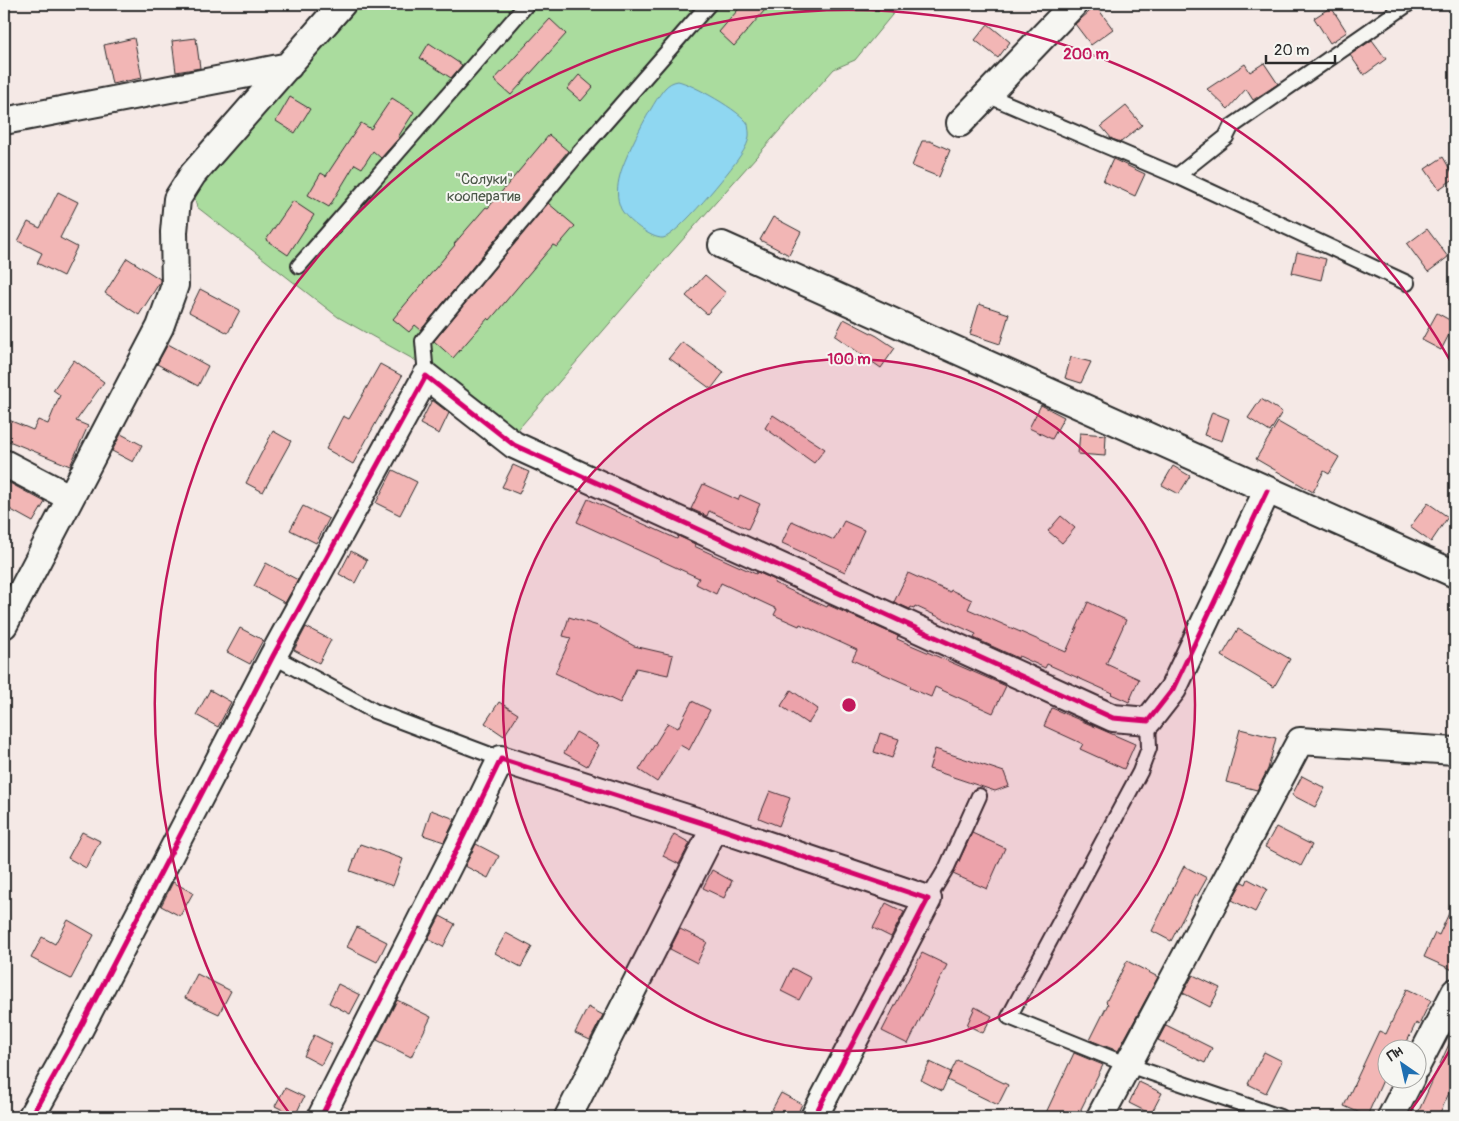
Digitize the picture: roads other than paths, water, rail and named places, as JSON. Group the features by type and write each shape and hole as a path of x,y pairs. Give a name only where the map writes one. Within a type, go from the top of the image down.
{"street":[{"path":"4,625 69,497 160,327 175,285 174,232 177,199 193,174 342,4"},
{"path":"960,123 1074,4"},
{"path":"4,121 289,66"},
{"path":"722,245 1455,574"},
{"path":"31,1117 74,1040 273,656 426,376 514,445 1113,718 1148,720 1173,689 1267,491"},
{"path":"4,463 69,497"},
{"path":"1100,1117 1300,741 1455,751"},
{"path":"321,1117 460,844 500,759 715,827 928,899 814,1117"},
{"path":"568,1117 715,827"},
{"path":"1426,1048 1455,992"},
{"path":"1391,1117 1406,1088"}],"lane":[{"path":"299,266 527,4"},
{"path":"426,376 422,341 577,155 709,4"},
{"path":"1177,176 1226,137 1230,127 1408,4"},
{"path":"987,95 1177,176 1407,283"},
{"path":"273,656 374,711 500,759"},
{"path":"1148,720 1149,748 1140,772 1009,1017 1128,1065 1280,1117"},
{"path":"928,899 947,866 979,796"}],"water":[{"path":"678,81 704,92 736,112 748,124 749,138 744,150 735,163 703,202 680,226 663,238 639,228 624,213 618,201 618,183 627,156 653,105 665,88 671,83"}],"park label":[{"name":"\"Солуки\" кооператив","path":"484,188"}]}
